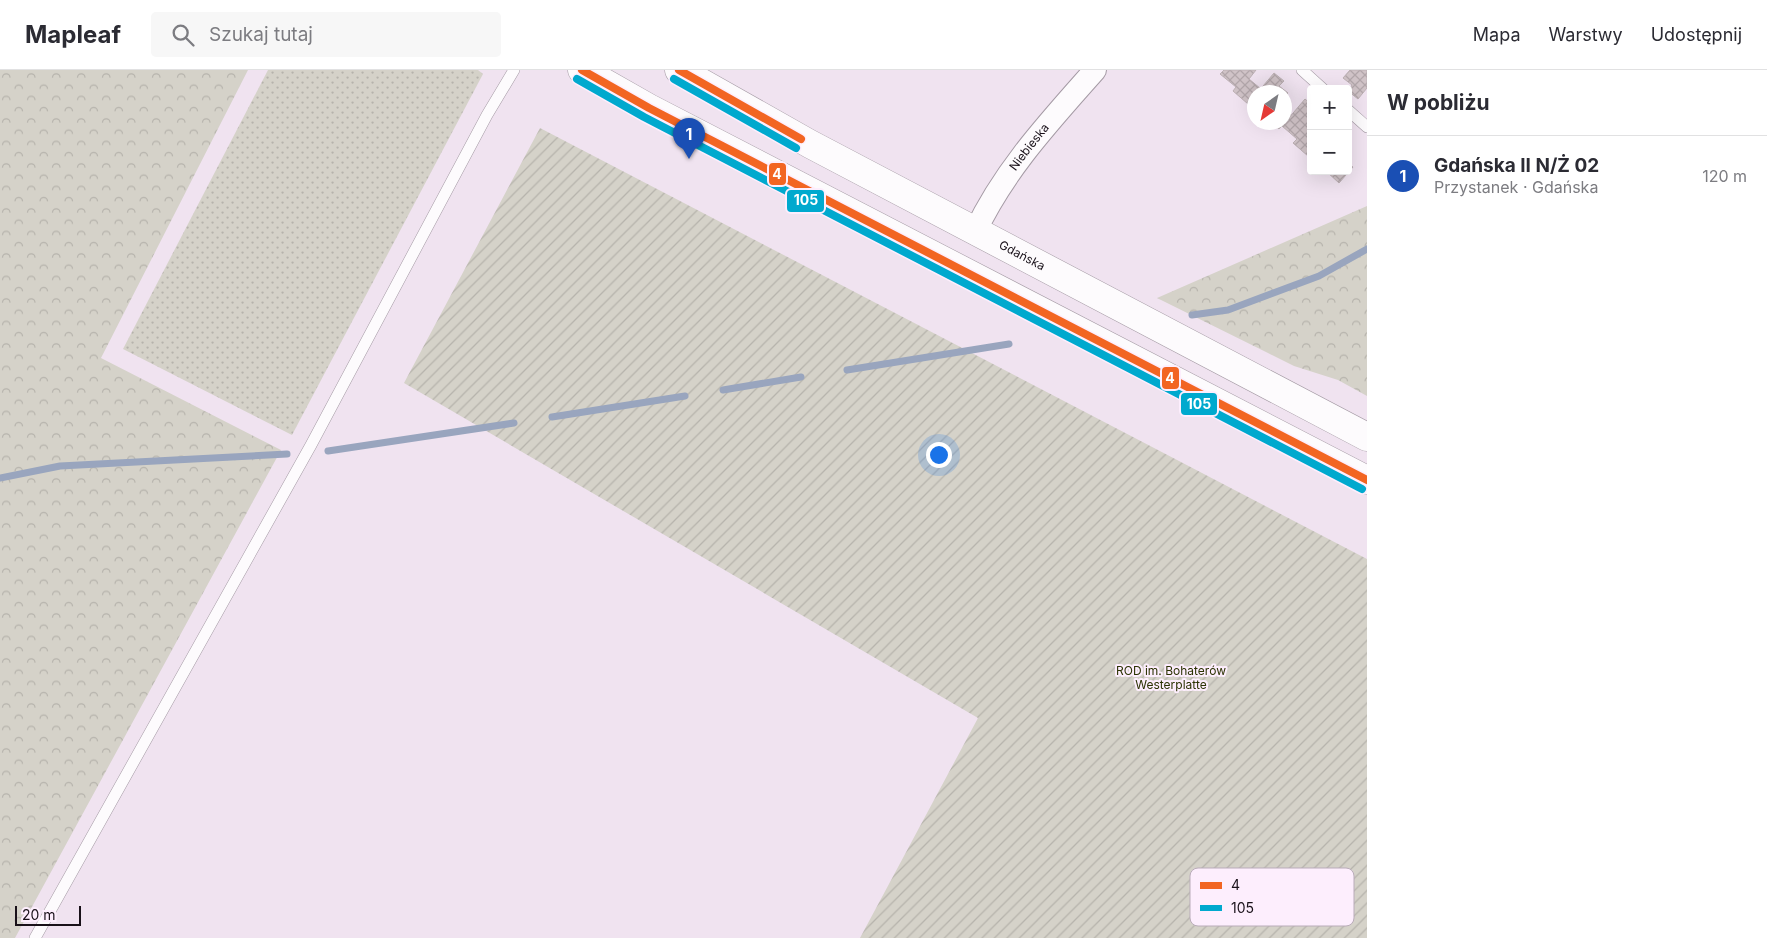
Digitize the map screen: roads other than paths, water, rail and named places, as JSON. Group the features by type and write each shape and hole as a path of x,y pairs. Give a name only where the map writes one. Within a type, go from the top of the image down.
{"main road":[{"path":"582,70 649,108 1367,480"},
{"name":"Gdańska","path":"679,70 810,144 1367,437"}],"street":[{"name":"Niebieska","path":"975,232 987,205 1024,151 1094,70"}],"lane":[{"path":"35,938 312,445 487,115 514,70"},
{"path":"1302,70 1319,85"},
{"path":"1352,114 1367,127"}],"waterway":[{"path":"1192,315 1228,310 1319,276 1367,249"},
{"path":"847,370 1009,344"},
{"path":"723,390 801,377"},
{"path":"552,417 685,396"},
{"path":"328,451 514,423"},
{"path":"0,478 60,466 287,454"}],"place":[{"name":"Gdańska II N/Ż 02","path":"689,159"}],"park label":[{"name":"ROD im. Bohaterów Westerplatte","path":"1171,678"}]}
